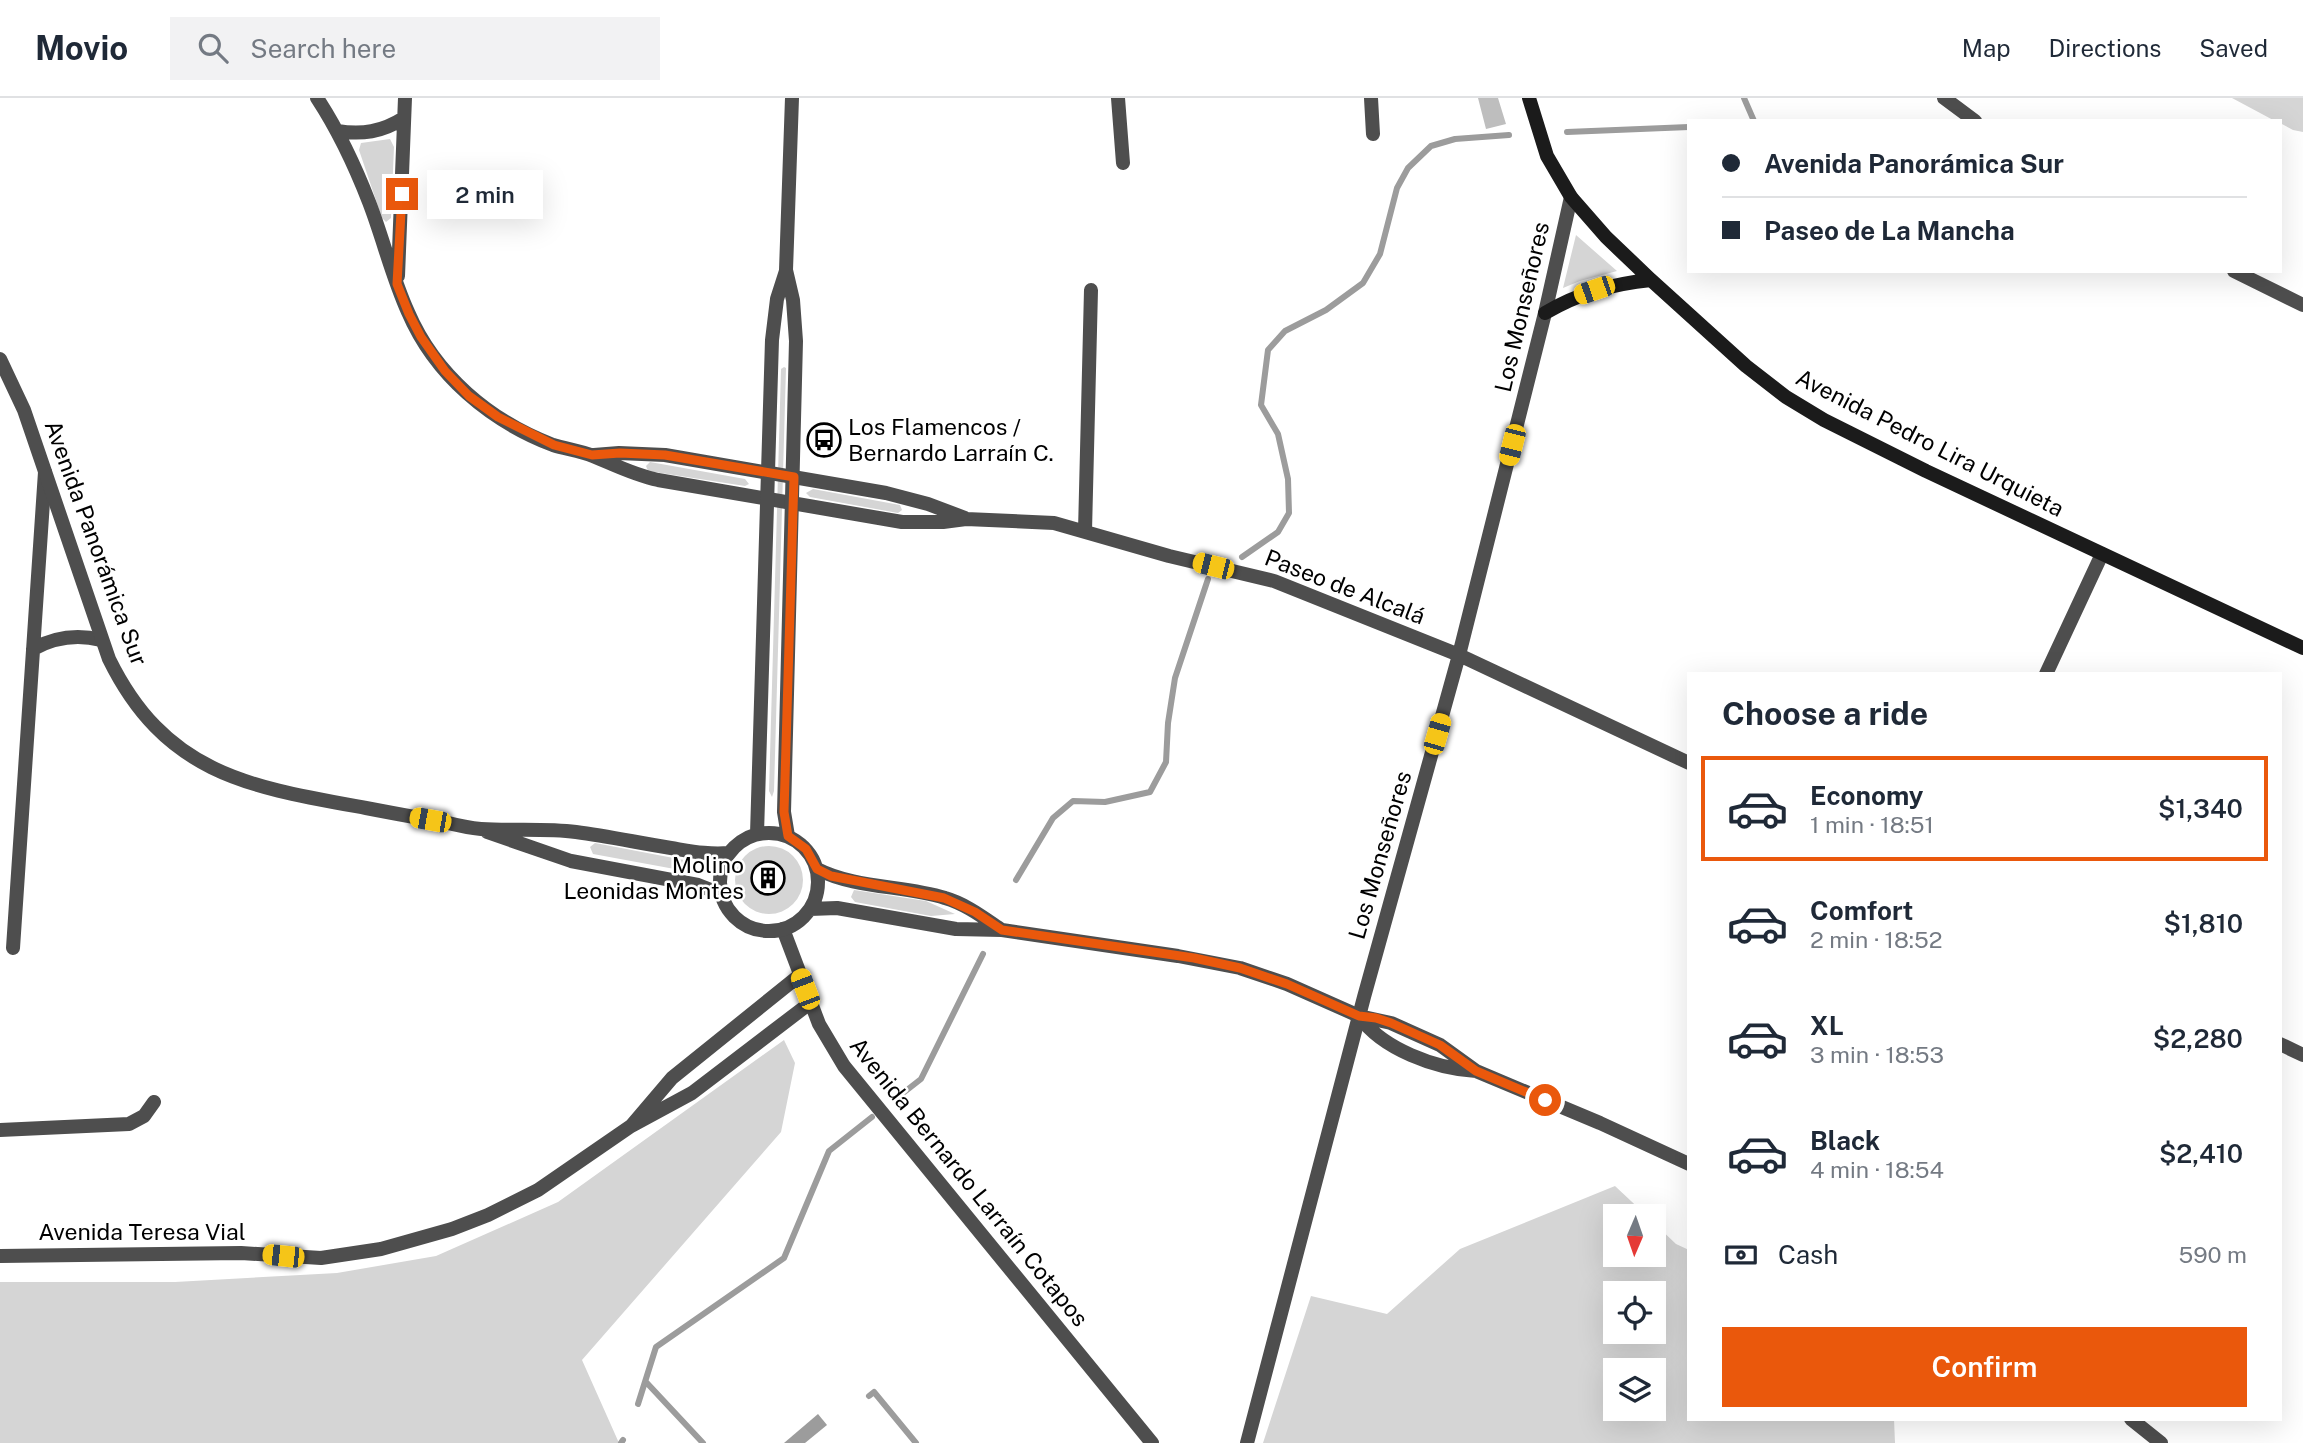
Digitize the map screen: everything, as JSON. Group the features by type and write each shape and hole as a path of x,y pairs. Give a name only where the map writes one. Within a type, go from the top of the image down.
{"main road":[{"name":"Avenida Pedro Lira Urquieta","path":"1529,98 1547,156 1571,197 1606,237 1746,366 1805,409 1926,471 2303,648"},
{"path":"1545,313 1594,290 1651,280"}],"street":[{"name":"Paseo de Alcalá","path":"317,98 337,131 369,202 397,284 421,337 445,371 469,396 525,432 554,445 592,455 639,476 902,522 966,519 1054,523 1170,556 1274,581 1459,655 1687,762"},
{"path":"397,284 405,98"},
{"path":"788,836 784,812 794,477 795,321 786,270 792,98"},
{"path":"1118,98 1124,163"},
{"path":"1371,98 1373,134"},
{"path":"1944,98 1972,119"},
{"path":"337,131 360,134 371,132 404,118"},
{"name":"Los Monseñores","path":"1247,1443 1359,1016 1459,655 1545,313 1571,197"},
{"path":"757,834 773,319 786,270"},
{"path":"2238,273 2303,305"},
{"path":"1085,531 1091,290"},
{"name":"Avenida Panorámica Sur","path":"0,359 24,410 101,640 118,678 141,712 176,746 218,773 274,791 480,829 578,832 699,853 729,853"},
{"name":"Paseo de Alcalá","path":"592,455 665,455 767,472 907,498 966,519"},
{"path":"13,948 45,472"},
{"path":"2047,672 2102,554"},
{"path":"33,649 65,637 101,640"},
{"path":"762,647 789,648"},
{"name":"Avenida Panorámica Sur","path":"480,829 571,861 698,885 721,894"},
{"path":"778,833 788,836 806,849 817,869 818,890 810,909 798,922 783,929 763,931 744,925 729,911 721,894 720,872 729,853 741,841 757,834 778,833"},
{"path":"817,869 837,877 944,898 975,912 1002,930"},
{"path":"810,909 830,907 957,929 1002,930 1240,968 1287,984 1359,1016 1384,1020 1427,1039 1476,1071 1687,1163"},
{"name":"Avenida Bernardo Larraín Cotapos","path":"783,929 810,1003 844,1066 1152,1443"},
{"name":"Avenida Teresa Vial","path":"631,1126 672,1078 800,975"},
{"name":"Avenida Teresa Vial","path":"0,1256 241,1253 321,1258 363,1253 452,1229 496,1212 562,1175 631,1126 692,1093 810,1003"},
{"path":"2282,1045 2303,1055"},
{"path":"0,1130 129,1124 144,1116 154,1102"},
{"path":"2135,1423 2143,1443"},
{"path":"2135,1423 2161,1443"}],"shaded area":[{"path":"2232,98 2303,98 2303,132 2282,124 2282,119 2271,119"},
{"path":"390,139 394,147 391,218 386,222 382,218 359,150 361,143"},
{"path":"1576,235 1617,271 1563,288"},
{"path":"784,367 772,797 769,791 781,369"},
{"path":"650,462 745,479 749,484 745,486 648,471 646,466"},
{"path":"813,489 900,505 902,510 898,513 810,497 806,493"},
{"path":"595,843 684,860 686,866 680,870 593,854 590,847"},
{"path":"762,846 776,846 788,851 798,861 803,880 798,899 788,909 776,914 762,914 750,909 740,899 735,887 735,873 740,861 750,851"},
{"path":"854,890 926,901 955,914 931,916 855,902 851,897"},
{"path":"784,1040 795,1063 781,1132 582,1360 619,1443 0,1443 0,1282 175,1282 337,1273 436,1256 558,1202"},
{"path":"1615,1186 1634,1204 1603,1204 1603,1267 1666,1267 1666,1234 1676,1244 1687,1249 1687,1421 1894,1421 1895,1443 1263,1443 1311,1296 1387,1314 1460,1249"},
{"path":"818,1414 827,1425 805,1443 784,1443"}],"building":[{"path":"1478,98 1498,98 1506,124 1486,129"},
{"name":"Molino Leonidas Montes","path":"765,871 771,871 776,879 774,885 765,887 760,882 760,876"}],"waterway":[{"path":"1744,98 1753,119"},
{"path":"1567,132 1687,127"},
{"path":"1242,557 1278,532 1289,513 1288,479 1278,434 1261,405 1268,350 1285,331 1326,310 1363,283 1380,254 1397,188 1408,168 1431,146 1455,139 1509,135"},
{"path":"1016,880 1053,818 1073,801 1105,802 1150,792 1166,762 1168,723 1175,678 1208,579"},
{"path":"898,1097 921,1079 983,954"},
{"path":"638,1404 656,1347 784,1258 829,1151 872,1117"},
{"path":"646,1382 703,1443"},
{"path":"869,1396 874,1392 916,1443"}],"place":[{"name":"Los Flamencos / Bernardo Larraín C.","path":"824,440"},
{"name":"Molino Leonidas Montes","path":"768,878"}],"route":[{"path":"402,194 397,284 409,314 432,355 445,371 469,396 498,417 554,445 592,455 647,453 794,477 784,812 788,836 806,849 817,869 831,876 944,898 975,912 1002,930 1194,958 1240,968 1287,984 1359,1016 1391,1023 1440,1045 1476,1071 1545,1100"}]}
